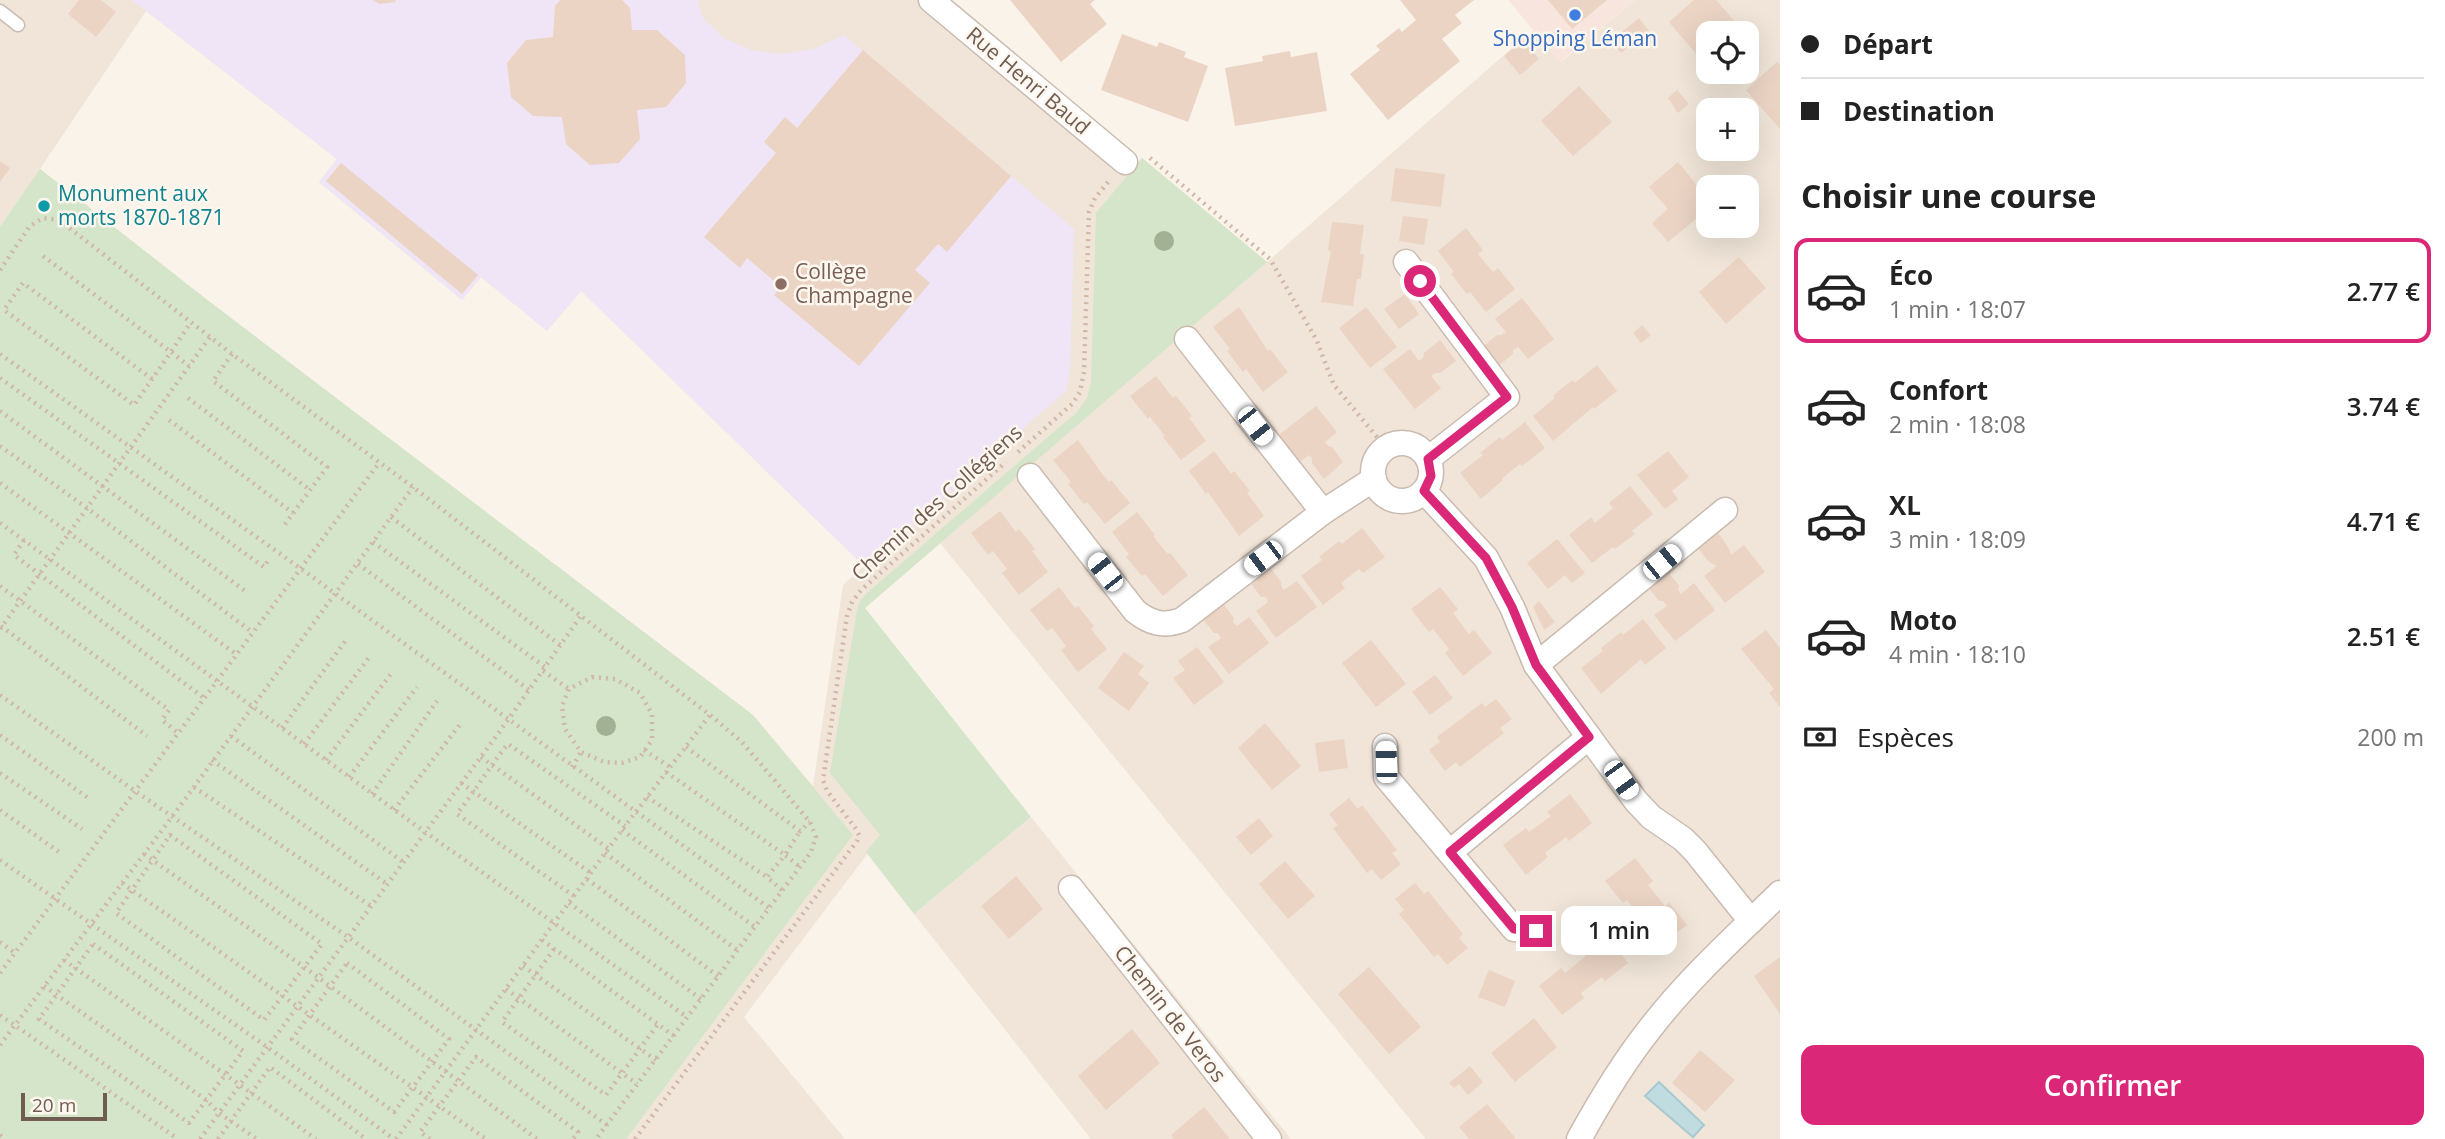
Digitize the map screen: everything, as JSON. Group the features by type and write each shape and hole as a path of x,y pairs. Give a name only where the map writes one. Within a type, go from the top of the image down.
{"street":[{"name":"Rue Henri Baud","path":"931,0 1125,162"},
{"path":"1406,262 1507,397 1428,459"},
{"path":"1187,340 1323,512"},
{"path":"1399,443 1413,445 1428,459 1431,476 1424,491 1416,498 1395,500 1378,489 1373,473 1376,459 1386,448 1399,443"},
{"path":"1030,476 1135,611 1162,625 1182,620 1323,512 1374,480"},
{"path":"1424,491 1486,558 1512,607 1536,665 1636,801 1651,817 1683,839 1751,922"},
{"path":"1536,665 1725,510"},
{"path":"1450,852 1589,737"},
{"path":"1385,746 1386,777 1514,929 1536,931"},
{"name":"Chemin de Veros","path":"1071,888 1269,1139"},
{"path":"1579,1139 1603,1095 1649,1028 1780,893"}],"lane":[{"path":"0,11 18,25"}],"path":[{"path":"1125,162 1137,148 1270,259 1316,338 1334,385 1386,448"},
{"name":"Chemin des Collégiens","path":"635,1139 857,841 859,835 856,829 827,791 823,780 847,616 852,602 861,590 1072,404 1080,392 1084,372 1089,212 1095,198"},
{"path":"0,270 30,226 43,218 59,220 710,715 742,742 810,822 816,837 811,852 596,1139"},
{"path":"43,256 189,366"},
{"path":"152,379 23,283 4,310 134,405 171,352 191,322"},
{"path":"147,736 1,627 210,337"},
{"path":"0,354 769,908"},
{"path":"232,354 213,381 327,467 283,527"},
{"path":"0,378 264,567 269,559"},
{"path":"188,398 310,491"},
{"path":"0,411 248,593"},
{"path":"169,419 293,513"},
{"path":"0,446 252,632"},
{"path":"0,974 379,463"},
{"path":"0,483 236,654"},
{"path":"0,1045 337,595 413,487"},
{"path":"391,517 561,645"},
{"path":"0,523 394,810 687,1017"},
{"path":"24,540 14,555 204,698"},
{"path":"373,542 569,690"},
{"path":"358,564 529,690"},
{"path":"0,586 169,710 162,720 178,733"},
{"path":"200,1139 508,720 580,617"},
{"path":"282,728 346,640"},
{"path":"304,744 370,656"},
{"path":"326,760 393,671"},
{"path":"592,677 615,679 640,693 652,714 652,740 644,750 640,757 622,763 604,762 581,752 565,729 562,706 569,690 592,677"},
{"path":"349,777 417,687"},
{"path":"0,695 348,937 607,1125"},
{"path":"372,794 437,701"},
{"path":"0,860 395,1139 635,812 710,715"},
{"path":"394,810 462,722"},
{"path":"0,735 91,800"},
{"path":"231,736 403,862"},
{"path":"574,896 457,814 508,744 755,927"},
{"path":"685,747 800,831"},
{"path":"644,750 670,767"},
{"path":"572,767 581,752"},
{"path":"481,757 737,951"},
{"path":"212,760 387,884"},
{"path":"666,772 800,867"},
{"path":"0,773 82,830"},
{"path":"461,783 591,873"},
{"path":"194,787 371,906"},
{"path":"647,797 768,877 782,890"},
{"path":"0,810 60,852"},
{"path":"768,877 800,831 810,822"},
{"path":"170,835 322,944 264,1020 116,913 132,890 170,835"},
{"path":"144,854 304,967 537,1139"},
{"path":"587,879 718,976"},
{"path":"122,883 486,1139"},
{"path":"569,903 701,999"},
{"path":"542,940 674,1035"},
{"path":"0,942 15,953"},
{"path":"93,944 243,1051 190,1123 39,1019 57,994 93,944"},
{"path":"554,949 502,1022 606,1096 658,1024"},
{"path":"64,960 316,1139"},
{"path":"347,963 449,1039 394,1112 292,1039 330,987 347,963"},
{"path":"523,966 656,1059"},
{"path":"44,986 257,1139"},
{"path":"506,989 637,1084"},
{"path":"0,1015 178,1139"},
{"path":"430,1139 420,1132 475,1057 578,1132 573,1139"},
{"path":"218,1139 270,1067 366,1139"},
{"path":"0,1135 5,1139"}],"shaded area":[{"path":"0,0 931,0 1134,168 1142,158 1267,262 1533,30 1561,62 1635,0 1780,0 1780,1139 1426,1139 940,543 865,608 931,693 881,836 744,1017 845,1139 0,1139","holes":["146,11 337,159 319,182 462,300 481,277 547,331 581,291 864,566 843,585 813,786 753,715 210,302 40,169"]},
{"name":"Collège Champagne","path":"132,0 697,0 703,18 724,38 751,50 782,54 813,49 844,35 1074,229 1070,372 1066,391 865,567 581,291 547,331 481,277 462,300 319,182 337,159"},
{"path":"1508,0 1635,0 1560,62"},
{"path":"1031,817 1291,1139 1091,1139 914,914"}],"green space":[{"path":"1142,158 1267,262 865,608 1031,817 914,914 866,852 880,835 830,773 857,610 867,593 1077,412 1087,398 1091,382 1096,213"},
{"path":"40,169 210,302 753,715 853,835 626,1139 0,1139 0,227"}],"water":[{"path":"1659,1082 1704,1125 1693,1137 1645,1096"}],"building":[{"path":"79,0 101,0 116,12 96,37 68,14"},
{"path":"373,0 395,0 396,2 379,4"},
{"path":"560,0 622,0 630,8 632,30 657,30 685,55 686,83 666,107 637,110 640,139 619,163 590,165 566,144 562,117 533,116 511,97 507,63 526,40 553,37 555,6"},
{"path":"1010,0 1095,0 1090,4 1107,24 1061,62"},
{"path":"1400,0 1474,0 1455,15 1462,23 1442,39 1460,61 1388,120 1350,74 1380,50 1376,46 1399,28 1402,32 1416,20"},
{"name":"Shopping Léman","path":"1548,0 1607,0 1572,29"},
{"path":"1694,0 1716,0 1734,21 1696,21 1696,54 1669,22"},
{"path":"1639,18 1649,31 1621,53 1611,41"},
{"path":"1122,34 1157,47 1159,42 1170,46 1186,52 1184,57 1208,66 1188,122 1101,90"},
{"path":"1523,40 1539,59 1520,75 1504,56"},
{"path":"863,50 1011,176 947,252 938,244 915,270 930,283 859,366 774,295 781,287 747,258 740,268 704,237 776,153 764,142 785,117 797,128"},
{"path":"1290,51 1291,57 1317,52 1327,111 1235,126 1225,68 1263,61 1262,56"},
{"path":"1777,62 1780,65 1780,129 1759,105 1759,98 1753,98 1746,90 1753,84 1759,84 1759,78"},
{"path":"1579,86 1612,122 1573,156 1541,121"},
{"path":"1677,90 1689,104 1678,113 1668,98"},
{"path":"0,161 10,168 0,182"},
{"path":"1678,162 1696,184 1696,219 1668,242 1652,223 1668,209 1649,187"},
{"path":"341,163 478,275 462,294 326,181"},
{"path":"1395,168 1445,174 1441,207 1391,201"},
{"path":"1403,216 1428,219 1424,245 1399,241"},
{"path":"1332,222 1364,225 1360,254 1364,254 1361,279 1357,279 1353,306 1321,302 1331,251 1328,250"},
{"path":"1466,228 1483,250 1478,254 1493,272 1498,268 1515,289 1486,312 1451,274 1454,272 1438,251"},
{"path":"1739,257 1766,288 1726,324 1699,292"},
{"path":"1405,294 1419,314 1399,329 1384,309"},
{"path":"1522,298 1554,339 1528,359 1518,347 1497,367 1481,348 1497,335 1506,332 1495,319"},
{"path":"1239,307 1268,351 1270,349 1288,372 1263,392 1246,369 1243,372 1213,327"},
{"path":"1366,307 1397,347 1370,368 1339,328"},
{"path":"1642,325 1651,335 1641,343 1633,333"},
{"path":"1440,340 1456,361 1431,376 1441,388 1415,409 1383,369 1410,349 1419,361 1424,353"},
{"path":"1597,365 1617,391 1594,409 1593,407 1553,441 1533,416 1555,398 1553,396 1562,388 1573,380 1575,383"},
{"path":"1156,376 1192,416 1189,418 1206,441 1181,460 1158,427 1130,396"},
{"path":"1316,406 1337,432 1325,442 1343,462 1324,479 1309,455 1296,464 1275,438"},
{"path":"1525,422 1545,448 1511,471 1481,499 1460,473 1500,437 1502,440"},
{"path":"1078,440 1103,475 1109,482 1111,480 1130,503 1105,524 1087,502 1084,504 1053,460"},
{"path":"1214,451 1231,474 1234,471 1250,491 1247,493 1264,516 1239,536 1208,492 1206,494 1189,471"},
{"path":"1668,451 1689,477 1672,491 1678,499 1665,509 1637,475"},
{"path":"1630,486 1653,514 1632,531 1635,534 1592,563 1569,535 1591,517 1595,523 1613,508 1609,503"},
{"path":"1000,511 1016,532 1019,529 1035,549 1032,551 1048,572 1019,595 1002,573 1007,569 993,551 988,555 971,533"},
{"path":"1137,512 1161,546 1188,575 1163,596 1126,557 1129,554 1112,532"},
{"path":"1362,528 1385,557 1363,573 1359,569 1341,583 1345,588 1323,605 1301,576 1322,560 1319,557 1339,541 1342,544"},
{"path":"1716,530 1731,555 1744,545 1765,572 1725,603 1704,576 1717,566 1709,562 1696,546"},
{"path":"1557,539 1585,573 1572,583 1565,575 1548,589 1527,563"},
{"path":"1269,566 1284,590 1297,581 1317,607 1276,638 1256,611 1268,602 1266,597 1261,597 1249,581"},
{"path":"1666,570 1679,585 1681,594 1694,583 1715,610 1675,641 1654,615 1667,606 1663,601 1659,601 1646,585"},
{"path":"1059,587 1075,608 1078,606 1094,626 1091,629 1107,649 1078,672 1061,650 1066,646 1052,628 1047,631 1030,610"},
{"path":"1440,587 1458,609 1453,613 1469,634 1474,630 1492,653 1463,676 1445,653 1449,649 1433,629 1429,632 1411,609"},
{"path":"1221,601 1237,626 1249,617 1269,643 1229,674 1208,647 1221,638 1201,617"},
{"path":"1539,601 1555,622 1544,630 1533,607"},
{"path":"1643,619 1666,648 1645,665 1641,659 1601,694 1581,668 1621,632 1623,635"},
{"path":"1766,630 1780,648 1780,707 1769,693 1774,689 1741,649"},
{"path":"1371,640 1406,684 1376,707 1342,663"},
{"path":"1197,647 1224,682 1194,705 1173,678 1185,670 1178,661"},
{"path":"1124,652 1144,666 1138,674 1149,683 1129,711 1098,688"},
{"path":"1435,675 1453,698 1430,715 1412,692"},
{"path":"1496,699 1512,719 1500,728 1504,733 1460,767 1456,762 1445,771 1429,750 1440,742 1437,737 1482,703 1485,707"},
{"path":"1265,723 1301,766 1272,790 1238,748"},
{"path":"1344,739 1348,768 1319,772 1315,743"},
{"path":"1570,794 1592,823 1569,841 1566,837 1545,853 1548,857 1526,875 1503,845 1526,828 1529,832 1551,816 1547,812"},
{"path":"1349,798 1358,809 1362,805 1397,850 1392,853 1401,864 1381,880 1372,869 1367,873 1333,828 1338,825 1329,814"},
{"path":"1259,818 1273,836 1251,855 1236,837"},
{"path":"1635,858 1653,881 1648,885 1665,906 1669,902 1687,925 1657,947 1639,924 1644,921 1627,900 1623,903 1605,881"},
{"path":"1285,861 1315,896 1288,919 1259,884"},
{"path":"1016,876 1043,909 1009,939 981,906"},
{"path":"1415,883 1424,894 1428,891 1463,934 1459,938 1468,948 1447,965 1438,954 1434,957 1399,914 1404,910 1395,899"},
{"path":"1605,934 1628,963 1605,981 1602,977 1581,993 1584,998 1562,1015 1539,986 1561,968 1565,973 1586,956 1582,952"},
{"path":"1780,957 1780,1014 1754,976"},
{"path":"1369,967 1421,1027 1389,1054 1338,994"},
{"path":"1489,970 1515,981 1505,1007 1478,997"},
{"path":"1534,1018 1557,1047 1515,1082 1491,1053"},
{"path":"1132,1029 1160,1063 1106,1110 1078,1076"},
{"path":"1700,1050 1735,1080 1705,1112 1672,1083"},
{"path":"1470,1066 1483,1082 1468,1095 1459,1084 1454,1088 1449,1083"},
{"path":"1487,1104 1516,1139 1469,1139 1459,1127"},
{"path":"1204,1107 1230,1139 1174,1139 1171,1135"}],"place":[{"name":"Shopping Léman","path":"1575,15"},
{"name":"Monument aux morts 1870-1871","path":"44,206"},
{"name":"Collège Champagne","path":"781,284"}],"route":[{"path":"1420,281 1507,397 1428,459 1431,476 1424,491 1486,558 1512,607 1536,665 1589,737 1450,852 1514,929 1536,931"}]}
